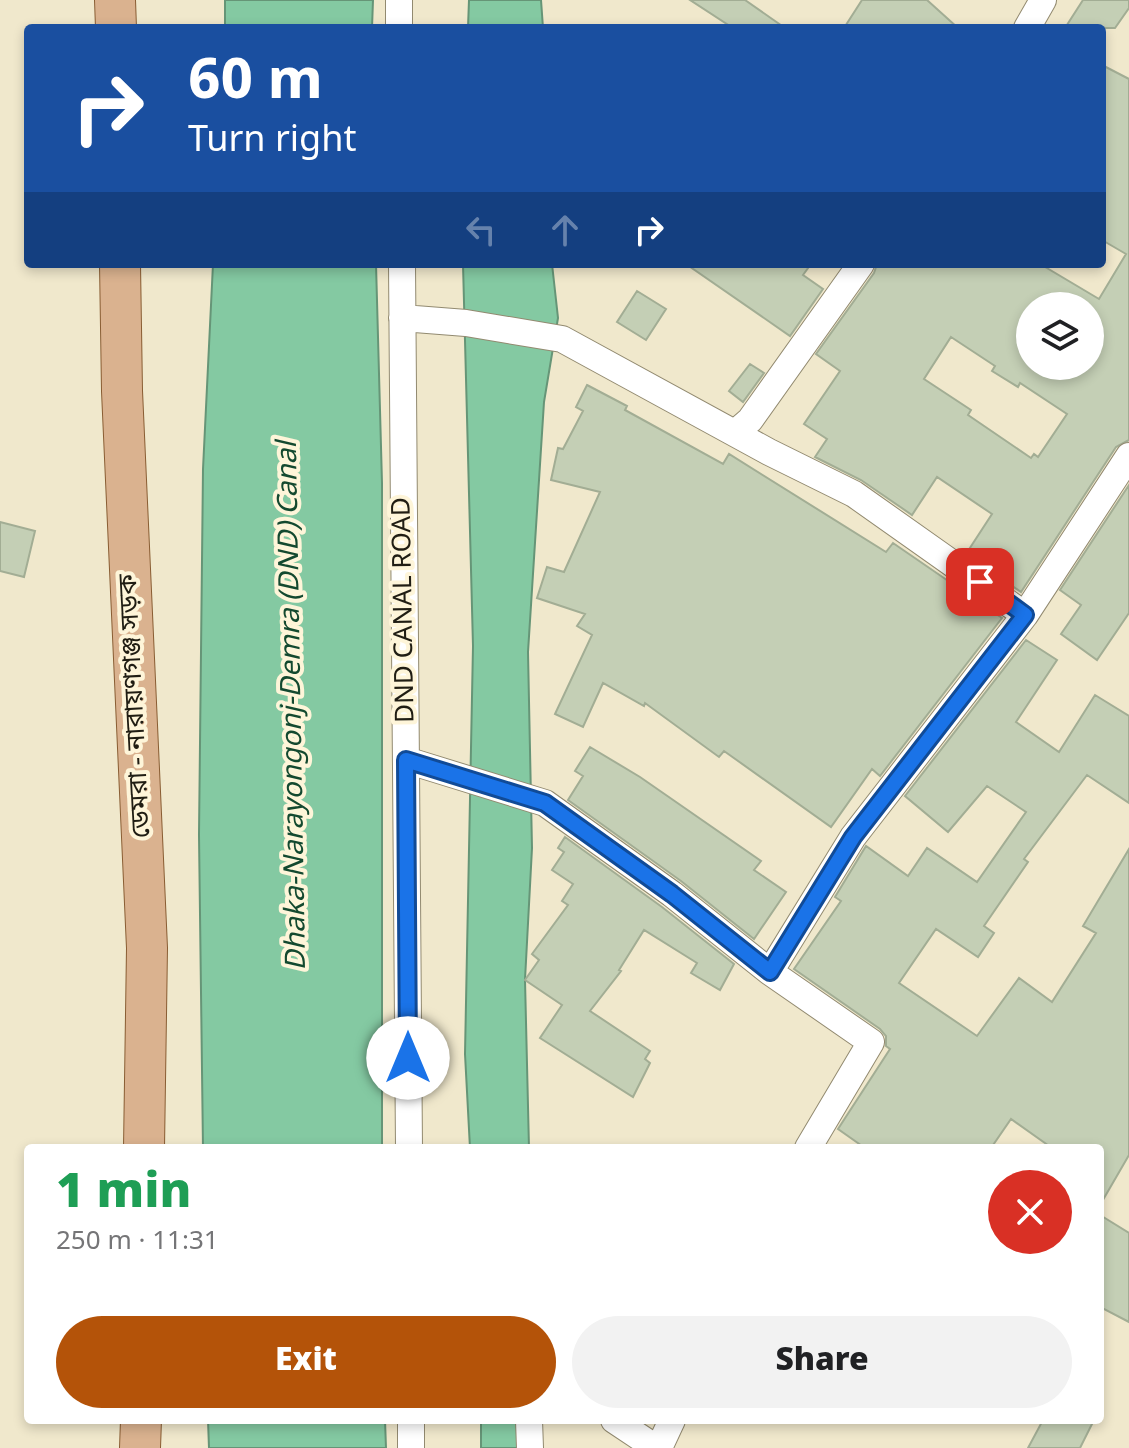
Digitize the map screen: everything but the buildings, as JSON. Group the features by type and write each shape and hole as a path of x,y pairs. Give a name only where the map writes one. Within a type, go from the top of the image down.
{"main road":[{"path":"115,0 116,24"},
{"name":"ডেমরা - নারায়ণগঞ্জ সড়ক","path":"120,268 123,407 147,948 144,1144"},
{"path":"140,1448 141,1424"}],"street":[{"path":"399,0 399,24"},
{"path":"1029,24 1043,0"},
{"name":"DND CANAL ROAD","path":"402,268 409,1144"},
{"path":"735,433 750,420 858,268"},
{"path":"402,318 466,323 562,339 854,494 1025,615"},
{"path":"770,972 853,837 1025,615 1129,456"},
{"path":"406,760 545,803 672,894 770,972 871,1042 810,1144"},
{"path":"411,1424 411,1448"},
{"path":"529,1424 530,1448"},
{"path":"620,1424 658,1448 670,1424"}],"water":[{"path":"225,0 373,0 372,24 225,24"},
{"path":"469,0 541,0 543,24 468,24"},
{"name":"Dhaka-Narayongonj-Demra (DND) Canal","path":"213,268 376,268 382,483 382,1144 203,1144 199,835 203,469"},
{"path":"463,268 552,268 558,318 544,402 528,652 532,848 525,980 529,1144 470,1144 465,1054 473,646"},
{"path":"208,1424 385,1424 386,1448 209,1448"},
{"path":"481,1424 530,1424 525,1448 481,1448"}],"route":[{"path":"408,1058 406,760 545,803 672,894 770,972 853,837 1025,615 980,582"}]}
